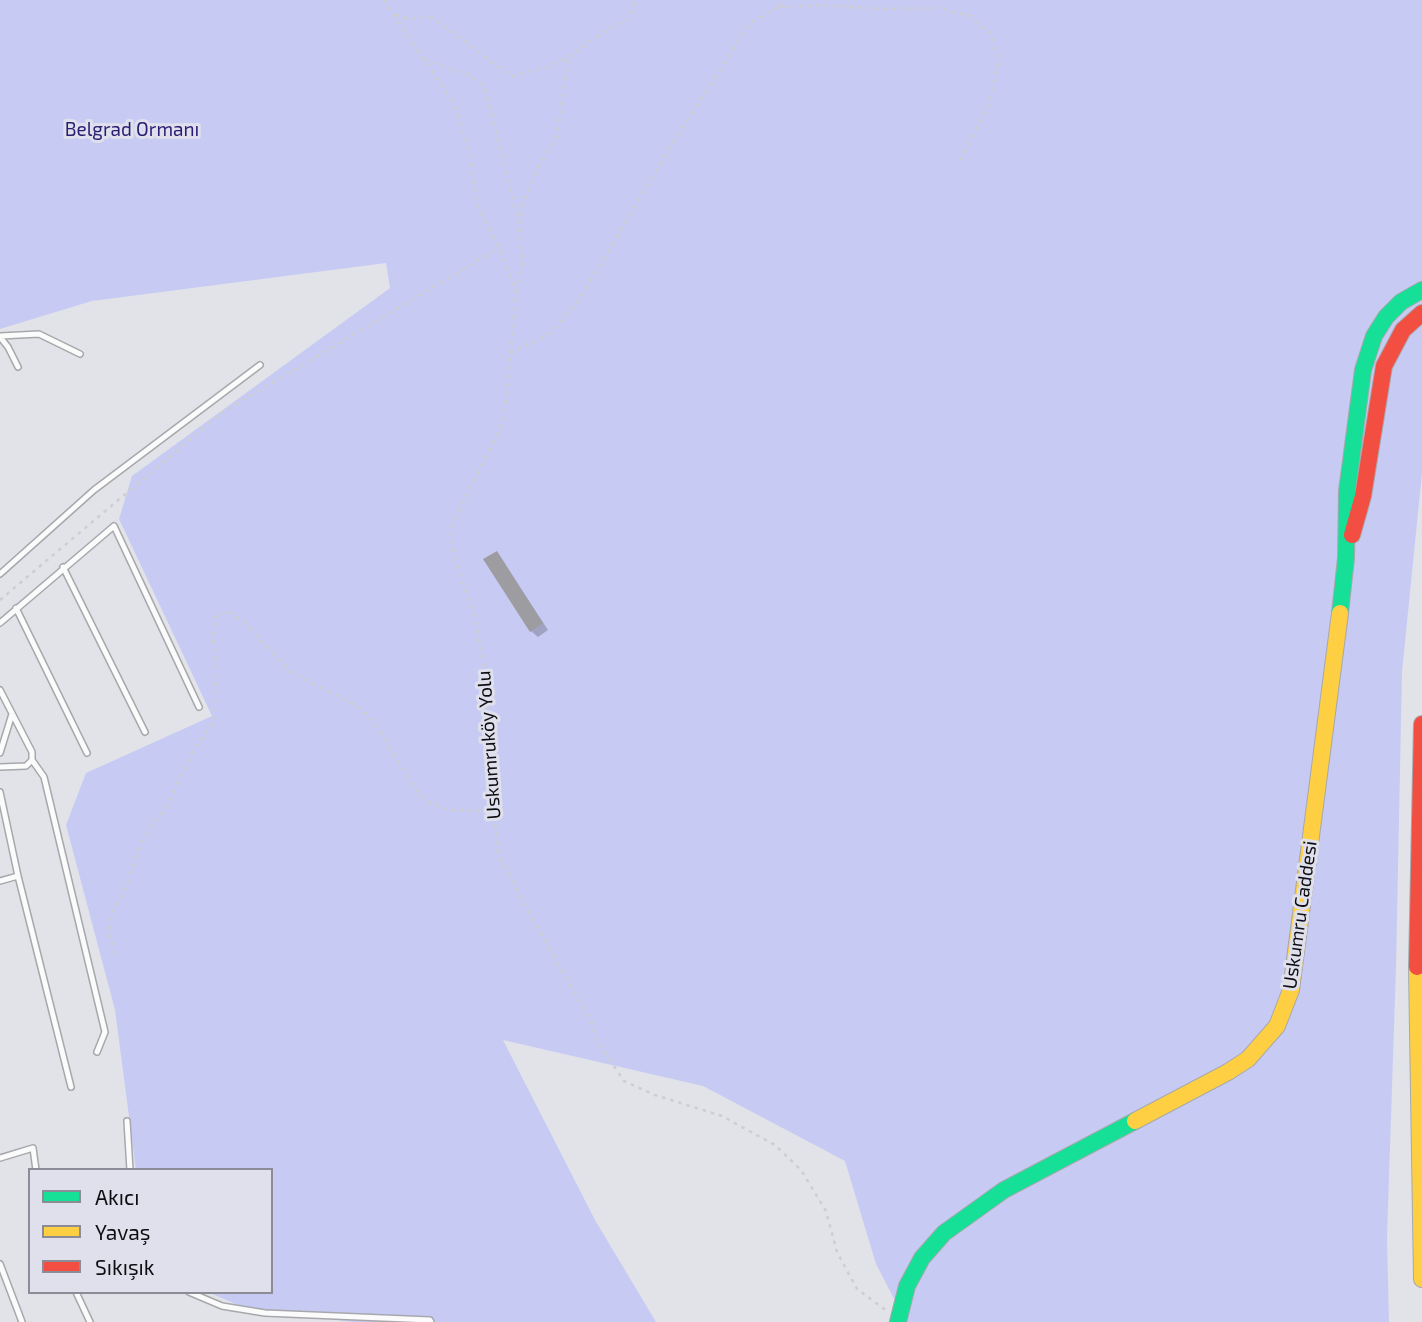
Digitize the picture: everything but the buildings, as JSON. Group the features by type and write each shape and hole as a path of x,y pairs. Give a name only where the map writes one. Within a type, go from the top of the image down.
{"main road":[{"name":"Uskumru Caddesi","path":"898,1321 907,1286 922,1258 953,1227 1004,1191 1228,1072 1248,1059 1277,1026 1291,990 1346,558 1347,491 1367,353 1386,317 1401,302 1422,290"},
{"name":"Uskumru Caddesi","path":"1346,558 1363,496 1384,366 1403,330 1422,313"},
{"path":"1422,724 1417,918 1422,1279"}],"lane":[{"path":"0,337 38,334 80,354"},
{"path":"0,337 18,367"},
{"path":"0,574 94,490 260,365"},
{"path":"0,623 114,526 200,707"},
{"path":"63,567 145,732"},
{"path":"16,608 87,753"},
{"path":"0,691 44,777 105,1032 97,1052"},
{"path":"0,752 12,714"},
{"path":"0,767 26,766 33,760"},
{"path":"0,792 18,876 72,1087"},
{"path":"0,881 18,876"},
{"path":"127,1121 130,1168"},
{"path":"0,1157 33,1148 36,1168"},
{"path":"0,1264 22,1322"},
{"path":"77,1294 90,1322"},
{"path":"194,1294 222,1306 265,1313 431,1322"}],"path":[{"name":"Uskumruköy Yolu","path":"384,0 453,102 470,153 477,204 516,291 504,420 450,529 455,560 474,614 487,683 490,774 498,853 591,1021 597,1041 624,1081 655,1095 722,1116 775,1144 801,1170 827,1212 837,1252 856,1289 898,1321"},
{"path":"395,15 412,19 432,17 513,76 544,68 568,57 600,34 629,18 635,0"},
{"path":"779,7 780,0"},
{"path":"510,353 548,335 578,302 669,149 750,23 779,7 821,5 882,9 938,8 970,16 990,34 999,60 988,107 960,160"},
{"path":"519,223 524,200 539,166 557,137 568,57"},
{"path":"425,59 471,76 485,88 519,223 522,264 516,291"},
{"path":"0,600 220,414 499,248"},
{"path":"115,954 109,934 112,911 125,890 138,851 152,824 164,810 193,750 215,721 215,617 228,611 243,621 291,672 357,706 373,720 418,793 428,802 448,810 494,811"}],"green space":[{"name":"Belgrad Ormanı","path":"0,0 1422,0 1422,473 1402,672 1387,1237 1389,1322 906,1322 876,1264 845,1161 703,1086 503,1040 595,1220 656,1322 354,1322 247,1309 213,1294 273,1294 273,1168 136,1168 115,1010 66,825 86,773 212,716 119,519 132,476 390,288 386,263 92,301 0,329"}],"traffic: fast":[{"path":"1340,613 1346,558 1347,491 1363,370 1374,336 1386,317 1401,302 1422,290"},
{"path":"898,1322 907,1286 922,1258 944,1233 1004,1190 1135,1121"}],"traffic: slow":[{"path":"1135,1121 1248,1059 1277,1026 1291,990 1340,613"},
{"path":"1417,967 1422,1279"}],"traffic: jam":[{"path":"1352,535 1363,496 1384,366 1403,330 1422,313"},
{"path":"1417,967 1422,724"}]}
